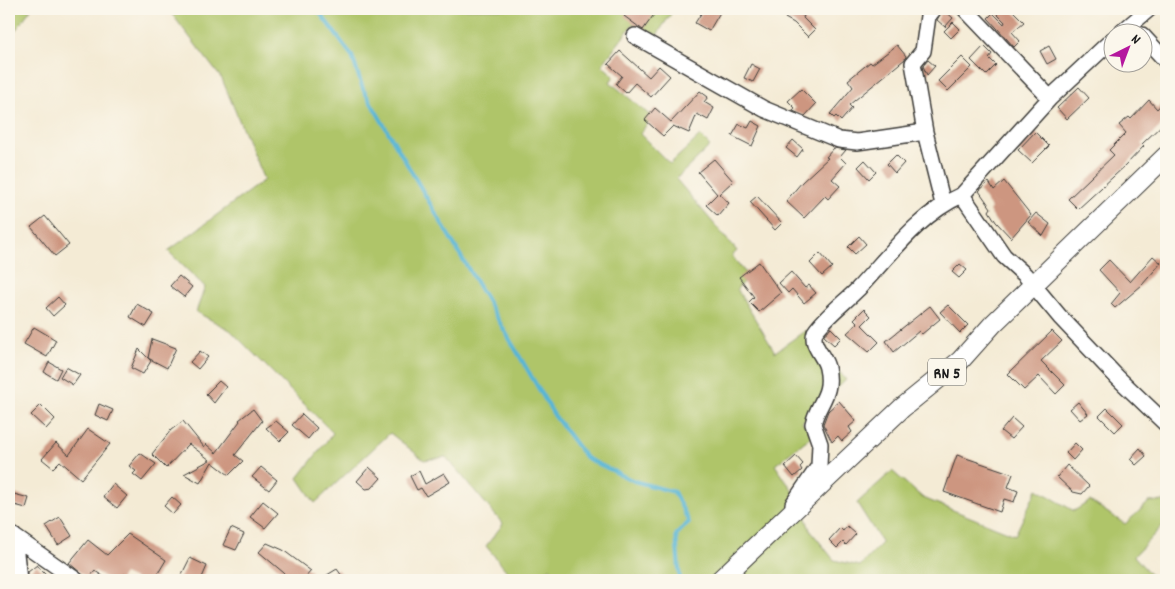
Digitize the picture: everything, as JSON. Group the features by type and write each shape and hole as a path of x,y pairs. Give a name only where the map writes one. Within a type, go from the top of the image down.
{"main road":[{"name":"RN 5","path":"720,580 834,475 902,408 960,361 992,324 1166,156"}],"street":[{"path":"934,9 928,16 923,51 913,63 925,132 943,204"},
{"path":"965,9 1050,98"},
{"path":"635,36 764,109 839,140 857,142 925,132"},
{"path":"1152,42 1166,61"},
{"path":"781,522 819,466 820,444 813,424 828,391 828,370 815,344 815,332 860,287 886,255 943,204 962,195 1050,98 1102,49"},
{"path":"962,195 1004,256 1026,275 1060,317 1110,370 1166,424"},
{"path":"11,534 20,580"},
{"path":"11,534 76,580"}],"green space":[{"path":"9,9 31,9 9,39"},
{"path":"168,9 674,9 657,35 633,24 602,65 614,76 610,82 652,117 640,134 670,164 700,136 710,146 676,179 737,251 732,256 748,276 737,289 775,352 806,330 846,380 802,422 813,435 775,465 800,501 810,530 834,560 860,566 882,543 857,503 892,471 923,498 1015,535 1037,489 1074,511 1090,501 1125,524 1149,502 1166,501 1166,522 1134,556 1155,580 563,580 550,568 533,580 514,580 486,546 503,524 446,457 424,460 390,433 315,503 298,478 333,433 230,330 196,312 205,287 168,251 264,180 222,79"}],"building":[{"path":"629,9 658,9 643,30 624,16"},
{"path":"704,9 722,9 709,31 695,23"},
{"path":"790,9 804,16 803,18 815,30 808,37 794,23 785,18"},
{"path":"943,9 953,18 945,27 937,20"},
{"path":"992,9 1011,9 1024,22 1012,32 1020,41 1014,47 988,18 993,13 1004,24 1005,22"},
{"path":"953,22 960,29 951,38 944,31"},
{"path":"897,45 906,56 905,59 849,105 852,108 841,121 836,116 834,118 830,114 853,87 848,80 870,62 872,64"},
{"path":"984,46 992,54 989,58 996,65 986,75 971,60"},
{"path":"1049,46 1056,59 1047,64 1040,51"},
{"path":"620,51 649,77 659,66 670,76 651,97 635,83 626,93 616,84 622,76 608,64"},
{"path":"962,57 972,67 948,91 938,81"},
{"path":"928,60 935,66 927,75 923,66"},
{"path":"751,64 760,69 753,82 744,78"},
{"path":"1079,87 1089,98 1067,119 1057,108"},
{"path":"801,89 816,104 805,116 793,111 795,108 788,101"},
{"path":"700,91 708,97 704,102 714,108 708,120 697,114 689,133 673,126 663,136 645,120 655,108 671,122"},
{"path":"1166,99 1166,121 1142,144 1144,146 1125,166 1078,209 1068,199 1114,155 1109,150 1126,133 1119,125 1129,117 1131,119 1149,100 1157,109"},
{"path":"752,121 761,126 752,146 732,136 739,124 748,128"},
{"path":"1035,132 1049,146 1032,163 1018,150"},
{"path":"793,140 803,149 797,157 786,148"},
{"path":"834,148 846,150 840,157 846,163 832,179 840,186 828,199 825,196 804,218 786,201 802,182 828,158 826,157"},
{"path":"896,155 904,163 895,173 887,164"},
{"path":"714,159 733,181 719,194 729,203 718,216 706,205 717,194 698,172"},
{"path":"865,160 876,172 869,179 858,167"},
{"path":"1004,181 1031,215 1011,238 996,222 989,211 991,208 979,191 989,182 994,190"},
{"path":"757,196 782,223 775,230 750,202"},
{"path":"1036,213 1050,224 1043,236 1028,222"},
{"path":"45,216 69,245 55,256 31,227"},
{"path":"859,236 866,244 855,254 848,247"},
{"path":"820,253 832,267 822,276 810,263"},
{"path":"1153,256 1161,263 1142,285 1115,308 1111,304 1120,293 1099,270 1109,260 1130,282"},
{"path":"759,262 781,293 759,312 749,302 754,297 739,277"},
{"path":"960,264 967,270 959,278 952,272"},
{"path":"791,272 805,288 809,285 816,293 804,303 792,289 788,293 779,283"},
{"path":"179,276 192,287 184,297 170,286"},
{"path":"58,297 65,305 53,316 46,308"},
{"path":"137,304 154,314 146,327 130,317"},
{"path":"948,305 968,325 960,333 940,312"},
{"path":"930,306 940,319 922,334 919,331 894,352 886,341"},
{"path":"864,309 871,316 862,325 879,342 869,352 847,333 858,323 854,319"},
{"path":"34,327 56,340 47,357 24,344"},
{"path":"831,328 841,338 834,345 824,336"},
{"path":"1052,331 1062,341 1041,361 1065,385 1056,394 1039,376 1024,390 1008,374"},
{"path":"152,339 176,348 167,368 148,358"},
{"path":"139,349 151,361 143,374 131,368"},
{"path":"200,351 208,357 198,369 190,362"},
{"path":"49,362 61,369 56,379 44,372"},
{"path":"66,367 80,375 73,385 60,377"},
{"path":"219,381 226,387 214,403 206,394"},
{"path":"839,401 856,421 849,427 852,432 842,441 838,436 832,442 823,424 828,411"},
{"path":"1078,402 1088,414 1080,420 1070,409"},
{"path":"99,404 113,410 108,421 95,415"},
{"path":"41,405 55,419 46,429 31,415"},
{"path":"1107,408 1123,424 1115,432 1099,416"},
{"path":"253,409 262,421 235,455 243,461 229,475 212,462 200,483 184,474 210,460 189,444 166,468 152,454 171,430 183,421 204,447 206,444 216,453 239,420"},
{"path":"302,414 317,428 308,439 292,425"},
{"path":"1012,418 1022,427 1011,439 1001,431"},
{"path":"276,421 289,432 280,441 266,428"},
{"path":"88,429 110,444 81,479 60,461 53,468 42,459 56,443 69,455"},
{"path":"1075,443 1082,450 1073,460 1066,453"},
{"path":"1140,448 1146,456 1136,465 1130,459"},
{"path":"140,453 156,464 142,481 133,474 136,471 129,466"},
{"path":"957,455 1013,474 1008,487 1018,491 1014,502 1004,499 1000,512 944,492"},
{"path":"796,456 803,464 800,467 802,470 794,477 785,466"},
{"path":"1067,465 1089,486 1082,494 1073,492 1057,477"},
{"path":"261,467 277,480 269,490 252,477"},
{"path":"369,467 381,478 372,488 366,489 357,481"},
{"path":"419,471 425,484 444,473 450,482 426,496 421,488 417,490 410,476"},
{"path":"113,484 127,496 117,508 103,497"},
{"path":"14,494 29,498 26,508 11,504"},
{"path":"172,497 181,505 173,514 164,506"},
{"path":"263,501 278,513 265,528 250,517"},
{"path":"60,517 72,536 58,545 46,526"},
{"path":"847,526 856,534 846,545 843,542 837,548 829,540 840,528 843,531"},
{"path":"231,528 244,534 236,550 223,545"},
{"path":"128,534 166,560 154,580 137,580 124,574 120,580 109,580 95,571 88,579 69,563 88,540 107,555"},
{"path":"267,543 283,550 311,571 303,580 287,580 282,576 284,573 259,552"},
{"path":"190,558 207,566 201,580 179,580"},
{"path":"37,565 50,580 31,580 28,577 28,572"},
{"path":"337,569 345,580 319,580"}],"waterway":[{"path":"317,9 352,56 363,89 554,415 586,458 634,481 674,492 689,522 676,535 680,580"}]}
